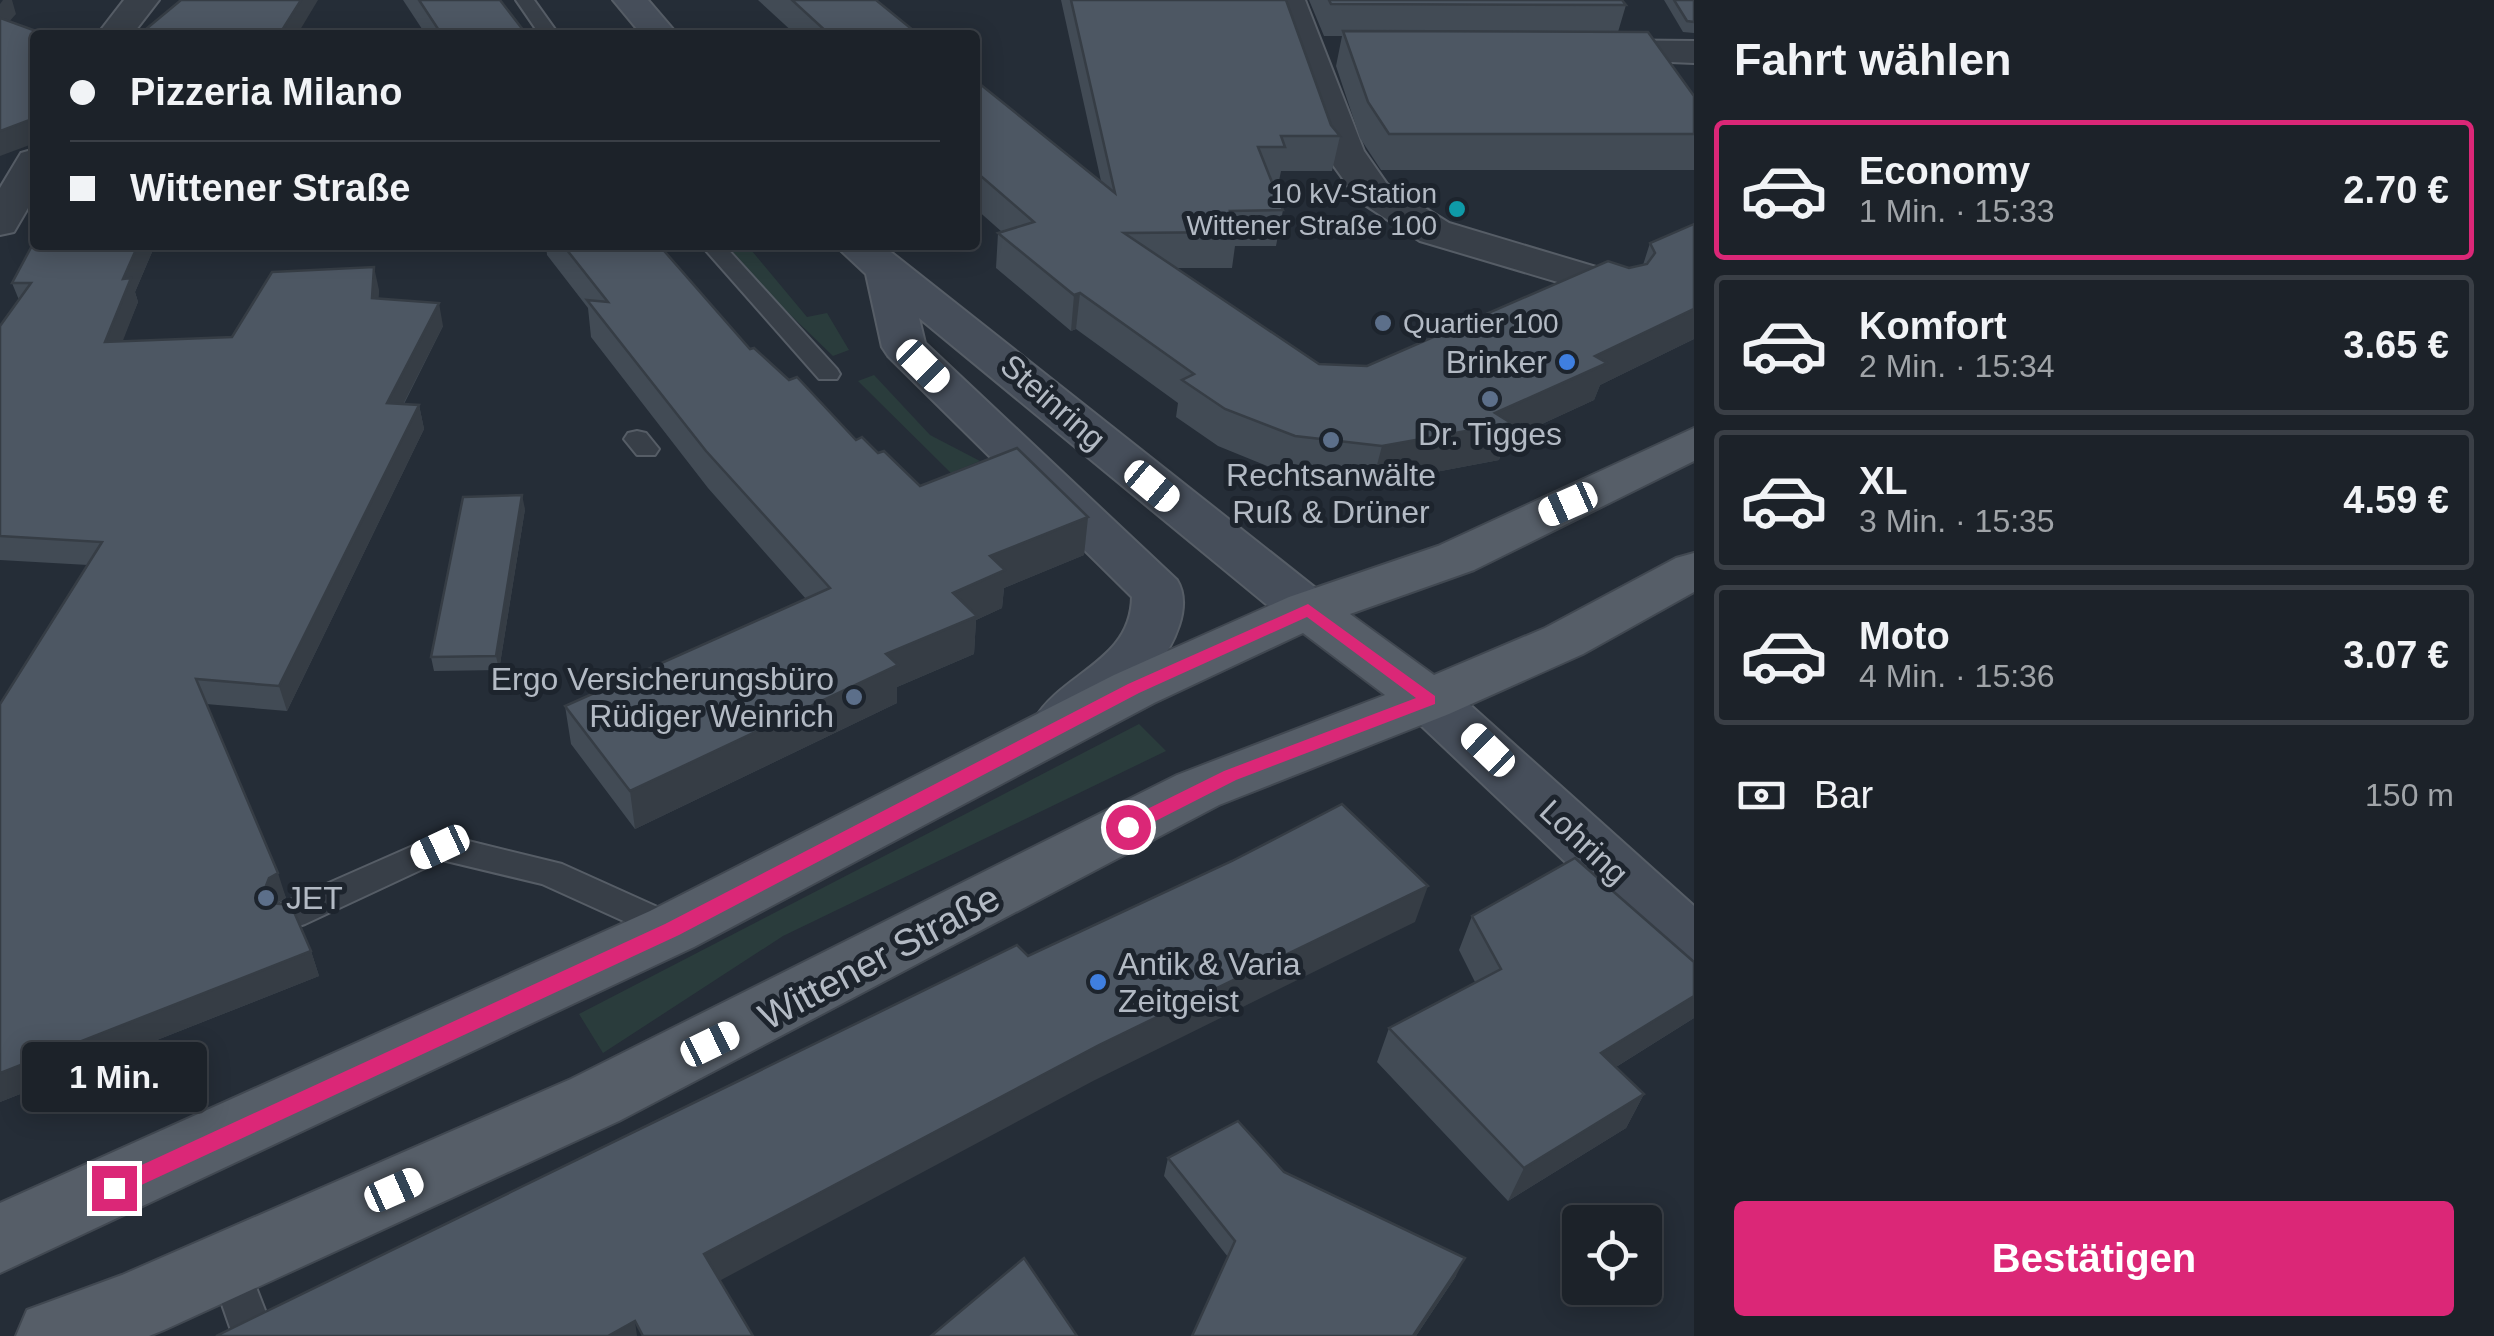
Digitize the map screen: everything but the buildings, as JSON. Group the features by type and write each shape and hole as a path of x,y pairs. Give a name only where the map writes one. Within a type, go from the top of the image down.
{"main road":[{"path":"0,1239 672,930 1134,688 1308,610 1456,558 1694,442"},
{"name":"Wittener Straße","path":"54,1336 228,1264 723,1038 1198,790 1429,700 1564,641 1689,567"},
{"path":"1308,610 1429,700"}],"street":[{"path":"118,30 142,0"},
{"path":"630,0 656,30"},
{"path":"1288,0 1350,164 1381,200 1416,224 1447,237 1506,256 1561,266 1618,287"},
{"path":"1310,52 1348,52"},
{"path":"1559,52 1694,52"},
{"path":"0,222 30,170"},
{"name":"Steinring","path":"872,260 961,325 1174,504 1308,610"},
{"name":"Steinring","path":"872,260 904,347 1158,592 1161,614 1149,640 1119,674 1042,737"},
{"name":"Lohring","path":"1429,700 1694,944"}],"lane":[{"path":"525,0 546,30"},
{"path":"716,250 828,374"},
{"path":"294,914 440,847 550,873 672,930"},
{"path":"228,1264 254,1336"}],"shaded area":[{"path":"731,250 751,250 807,317 827,313 849,350 833,356 773,298"},
{"path":"874,375 930,435 980,461 951,473 858,381"},
{"path":"1139,724 1166,751 783,936 603,1053 579,1014"}],"place":[{"name":"10 kV-Station Wittener Straße 100","path":"1457,209"},
{"name":"Quartier 100","path":"1383,323"},
{"name":"Brinker","path":"1567,362"},
{"name":"Dr. Tigges","path":"1490,399"},
{"name":"Rechtsanwälte Ruß & Drüner","path":"1331,440"},
{"name":"Ergo Versicherungsbüro Rüdiger Weinrich","path":"854,697"},
{"name":"JET","path":"266,898"},
{"name":"Antik & Varia Zeitgeist","path":"1098,982"}],"route":[{"path":"114,1188 672,930 1134,688 1308,610 1429,700 1230,776 1128,827"}]}
